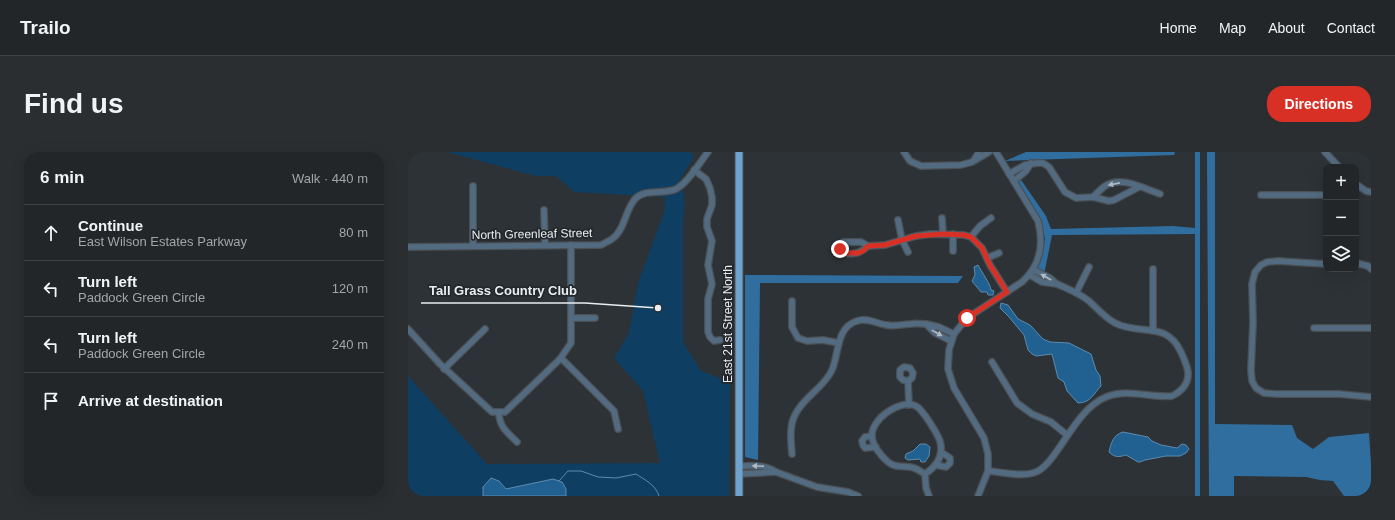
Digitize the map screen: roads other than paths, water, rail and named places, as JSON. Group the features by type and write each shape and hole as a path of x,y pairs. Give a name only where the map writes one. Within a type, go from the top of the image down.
{"main road":[{"name":"East 21st Street North","path":"738,152 739,496"}],"street":[{"name":"North Greenleaf Street","path":"408,247 601,244 613,239 636,198 643,193 676,189 687,179 708,152"},
{"path":"904,152 910,161 921,166 961,165 972,162 989,152"},
{"path":"972,162 979,152"},
{"path":"978,496 988,471 988,454 984,438 950,379 948,359 951,341 954,334 967,318 1022,282 1032,272 1040,253 1041,231 1038,221 996,152"},
{"path":"1325,152 1336,164"},
{"path":"1009,174 1031,163 1043,163 1049,167 1065,192 1076,198 1093,197 1109,201 1114,200 1138,187"},
{"path":"1014,181 1026,171 1031,163"},
{"path":"694,170 706,179 712,197 712,205 707,219 707,227 712,241 708,265 712,284 708,298 708,332 710,337 714,340 720,340"},
{"path":"1093,197 1106,185 1115,182 1127,182 1160,194"},
{"path":"473,186 473,246"},
{"path":"1359,186 1366,191 1371,192"},
{"path":"1261,195 1323,195"},
{"path":"544,210 545,245"},
{"path":"942,218 943,234"},
{"path":"971,237 980,226 991,218"},
{"path":"898,220 902,240 908,252"},
{"path":"868,246 885,245 916,236 953,234 971,237 982,248 990,265 1007,292"},
{"path":"953,234 953,251"},
{"path":"408,329 444,369 492,412 505,412 561,358 572,343 571,245"},
{"path":"987,258 998,253"},
{"path":"1323,264 1278,261 1267,262 1255,272 1252,284 1252,381 1256,388 1264,393 1339,394 1371,397"},
{"path":"1359,264 1368,266 1371,269"},
{"path":"1076,293 1089,267"},
{"path":"1153,269 1153,331"},
{"path":"988,471 1034,473 1041,470 1047,464 1078,419 1089,407 1104,397 1125,393 1172,396 1178,394 1188,377 1186,363 1178,345 1169,336 1153,331 1128,328 1118,324 1108,319 1090,302 1076,293 1057,284 1042,282 1032,272"},
{"path":"792,301 792,327 798,338 807,341 823,340 839,343"},
{"path":"572,318 595,318"},
{"path":"792,454 792,426 794,416 805,400 830,373 836,360 839,343 846,327 857,320 895,326 926,324 939,327 954,334"},
{"path":"926,324 936,333 951,341"},
{"path":"1314,328 1371,328"},
{"path":"444,369 485,329"},
{"path":"561,358 614,412 618,429"},
{"path":"992,362 1017,403 1028,412 1051,422 1067,435"},
{"path":"908,381 909,405"},
{"path":"898,406 916,406 940,441 941,452 936,465 925,474 915,468 898,466 889,463 880,454 876,447 872,436 874,427 878,420 898,406"},
{"path":"499,412 501,426 517,442"},
{"path":"872,436 865,437 862,441 862,445 865,448 876,447"},
{"path":"936,465 946,467 950,463 950,458 941,452"},
{"path":"739,470 776,472 817,487 848,492 858,496"},
{"path":"925,474 925,496"},
{"path":"926,488 929,496"}],"waterway":[{"path":"559,481 568,471 581,471 598,477 616,478 636,474 653,486 658,492 659,496"}],"place":[{"name":"Tall Grass Country Club","path":"658,308"}]}
